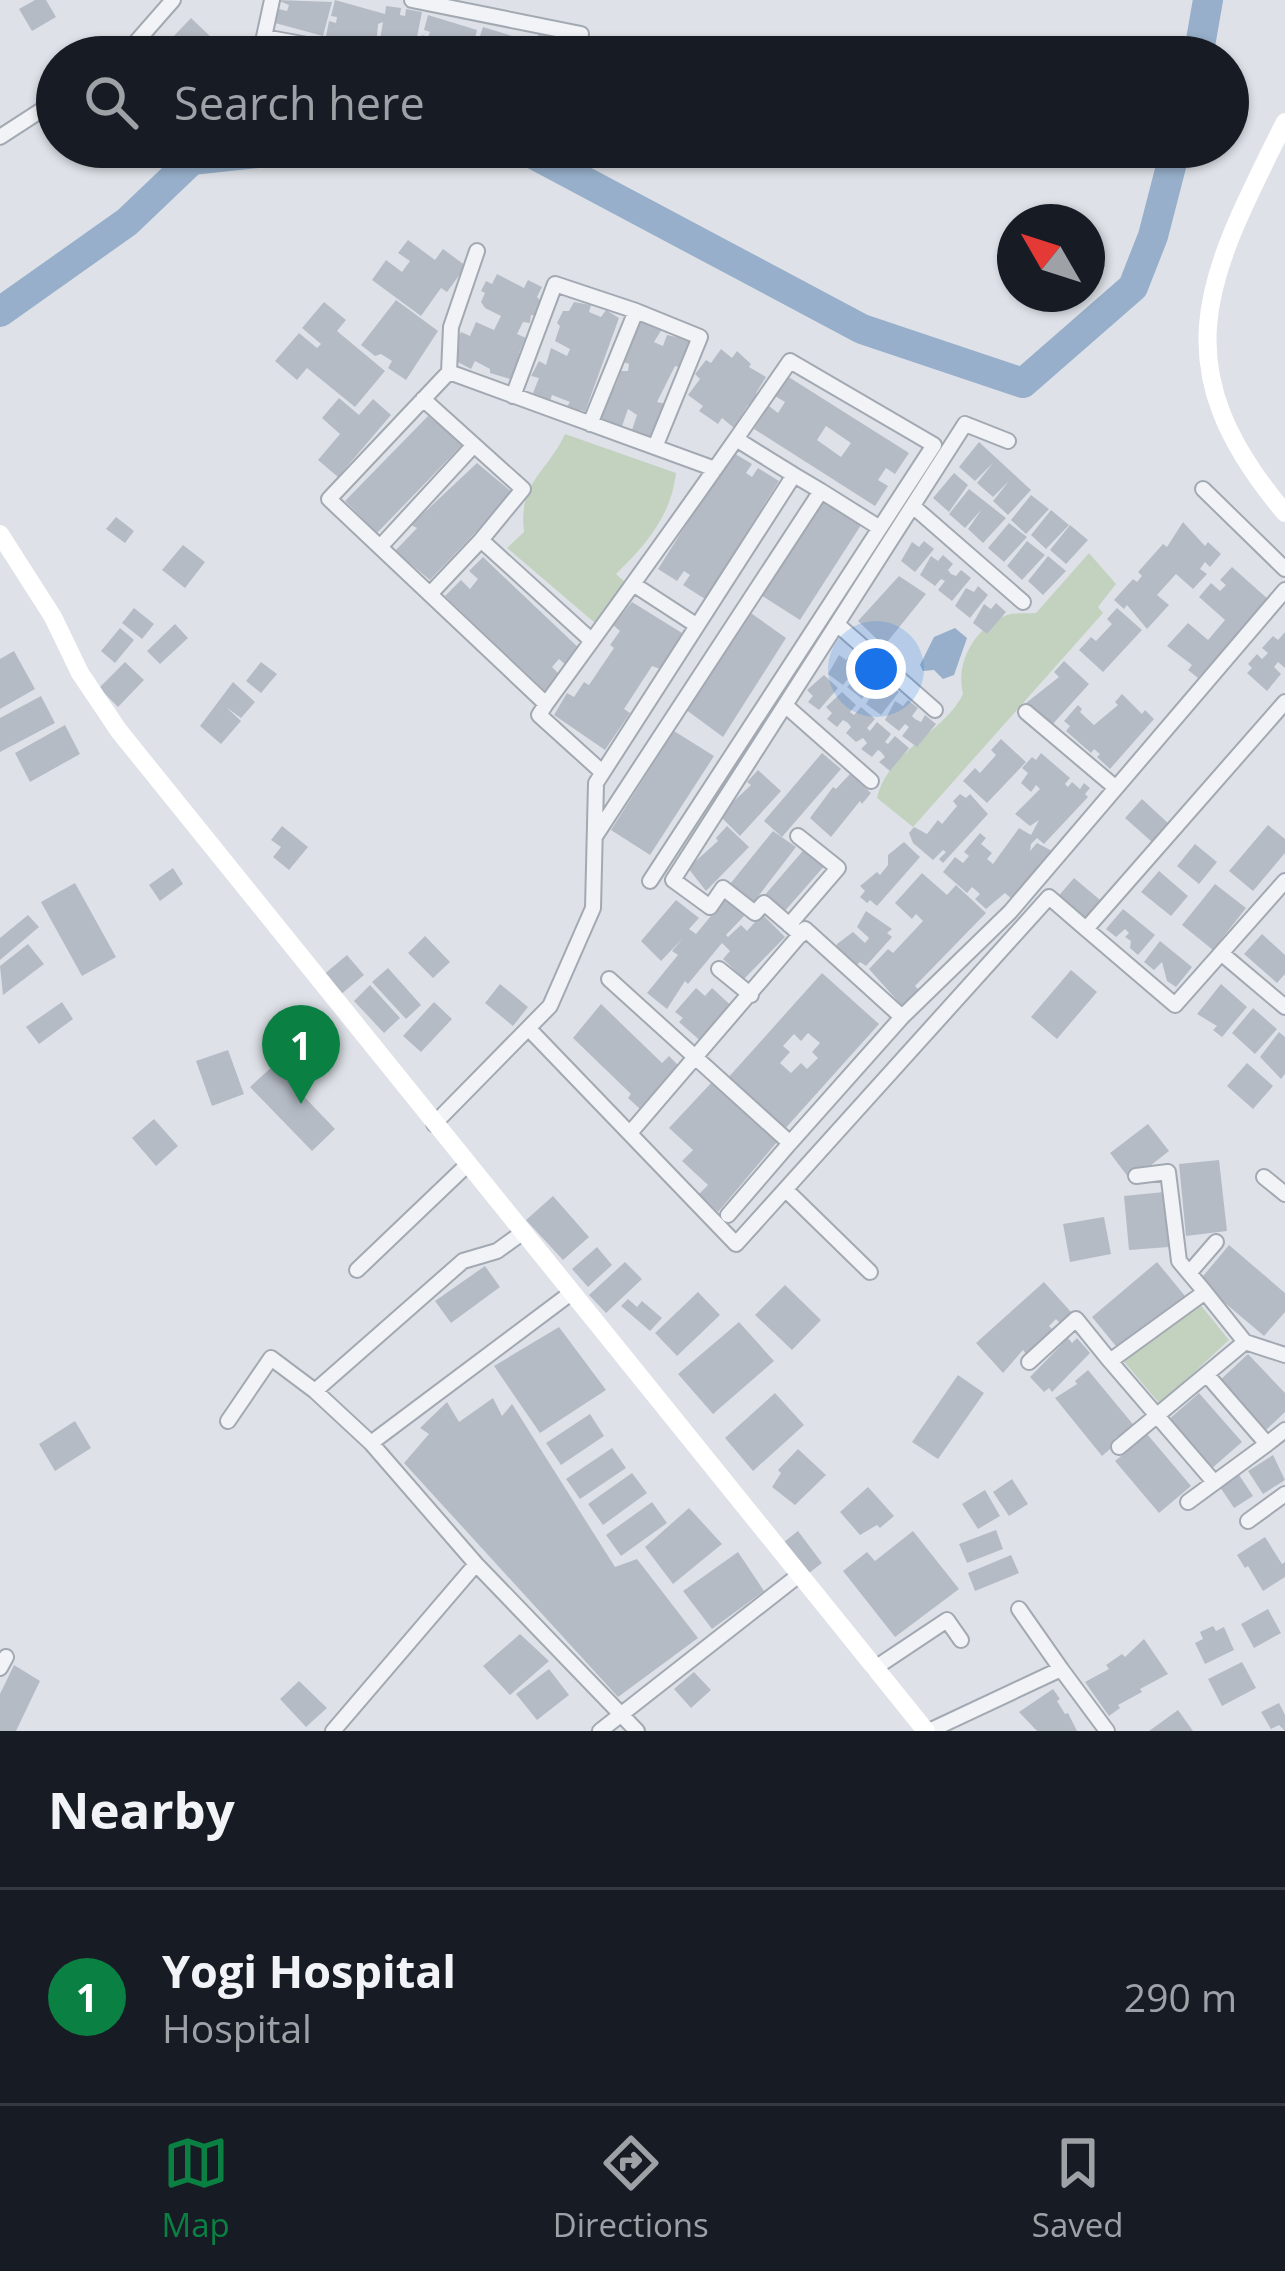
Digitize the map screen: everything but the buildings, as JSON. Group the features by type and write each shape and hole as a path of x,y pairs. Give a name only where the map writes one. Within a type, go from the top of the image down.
{"main road":[{"path":"1285,122 1235,221 1213,292 1205,342 1215,401 1224,421 1259,483 1285,513"},
{"path":"0,534 119,731 927,1731"}],"street":[{"path":"141,36 173,0"},
{"path":"264,36 272,0"},
{"path":"412,0 580,34"},
{"path":"0,137 36,114"},
{"path":"477,251 451,327 449,372 329,499 546,704"},
{"path":"513,396 555,284 636,311 700,337 655,448"},
{"path":"590,424 636,311"},
{"path":"602,772 538,715 790,361 934,445 650,880"},
{"path":"449,372 715,470"},
{"path":"423,399 523,489 430,594"},
{"path":"902,1017 805,929 795,930 764,903 755,913 723,888 710,907 673,880 965,424 1008,441"},
{"path":"736,439 880,528"},
{"path":"380,547 474,445"},
{"path":"434,1124 550,1006 593,908 596,783 794,475"},
{"path":"1202,489 1285,569"},
{"path":"593,839 821,491"},
{"path":"915,508 1023,602"},
{"path":"481,540 592,640"},
{"path":"633,584 696,625"},
{"path":"728,1215 902,1017 1010,912 1285,590"},
{"path":"838,625 935,710"},
{"path":"786,706 871,782"},
{"path":"1085,929 1283,708"},
{"path":"1026,712 1116,788"},
{"path":"630,1133 751,995 838,868 797,836"},
{"path":"529,1029 736,1244 1049,897 1175,1005 1284,884"},
{"path":"1220,953 1285,1007"},
{"path":"719,969 751,995"},
{"path":"609,979 790,1143"},
{"path":"357,1270 467,1165"},
{"path":"1136,1176 1168,1172 1179,1261 1245,1342 1285,1354"},
{"path":"1264,1177 1285,1194"},
{"path":"786,1190 870,1273"},
{"path":"315,1391 463,1261 497,1251 523,1233"},
{"path":"1190,1271 1216,1242"},
{"path":"1109,1361 1205,1292"},
{"path":"371,1443 571,1293"},
{"path":"1030,1362 1076,1319 1214,1482"},
{"path":"1120,1448 1245,1342"},
{"path":"229,1420 271,1358 315,1391 371,1443 476,1564 638,1731"},
{"path":"1207,1375 1267,1444"},
{"path":"1188,1502 1285,1430"},
{"path":"1248,1521 1285,1493"},
{"path":"333,1731 476,1564"},
{"path":"600,1731 799,1575"},
{"path":"1019,1609 1107,1731"},
{"path":"875,1668 947,1620 961,1640"},
{"path":"927,1731 1061,1669"}],"green space":[{"path":"565,434 676,473 663,516 616,574 626,583 595,623 507,548 524,532 530,489"},
{"path":"1089,553 1116,584 1098,607 1103,613 913,827 877,798 883,781 904,754 955,707 963,694 965,658 977,637 1007,615 1036,613"},
{"path":"1199,1303 1229,1340 1160,1404 1120,1357"}],"water":[{"path":"955,628 967,638 954,675 943,679 934,670 923,671 920,665 934,637"}],"waterway":[{"path":"1202,36 1208,0"},
{"path":"0,312 127,222 184,168"},
{"path":"559,168 862,329 1023,383 1133,287 1153,236 1171,168"}],"place":[{"name":"Yogi Hospital","path":"301,1104"}]}
